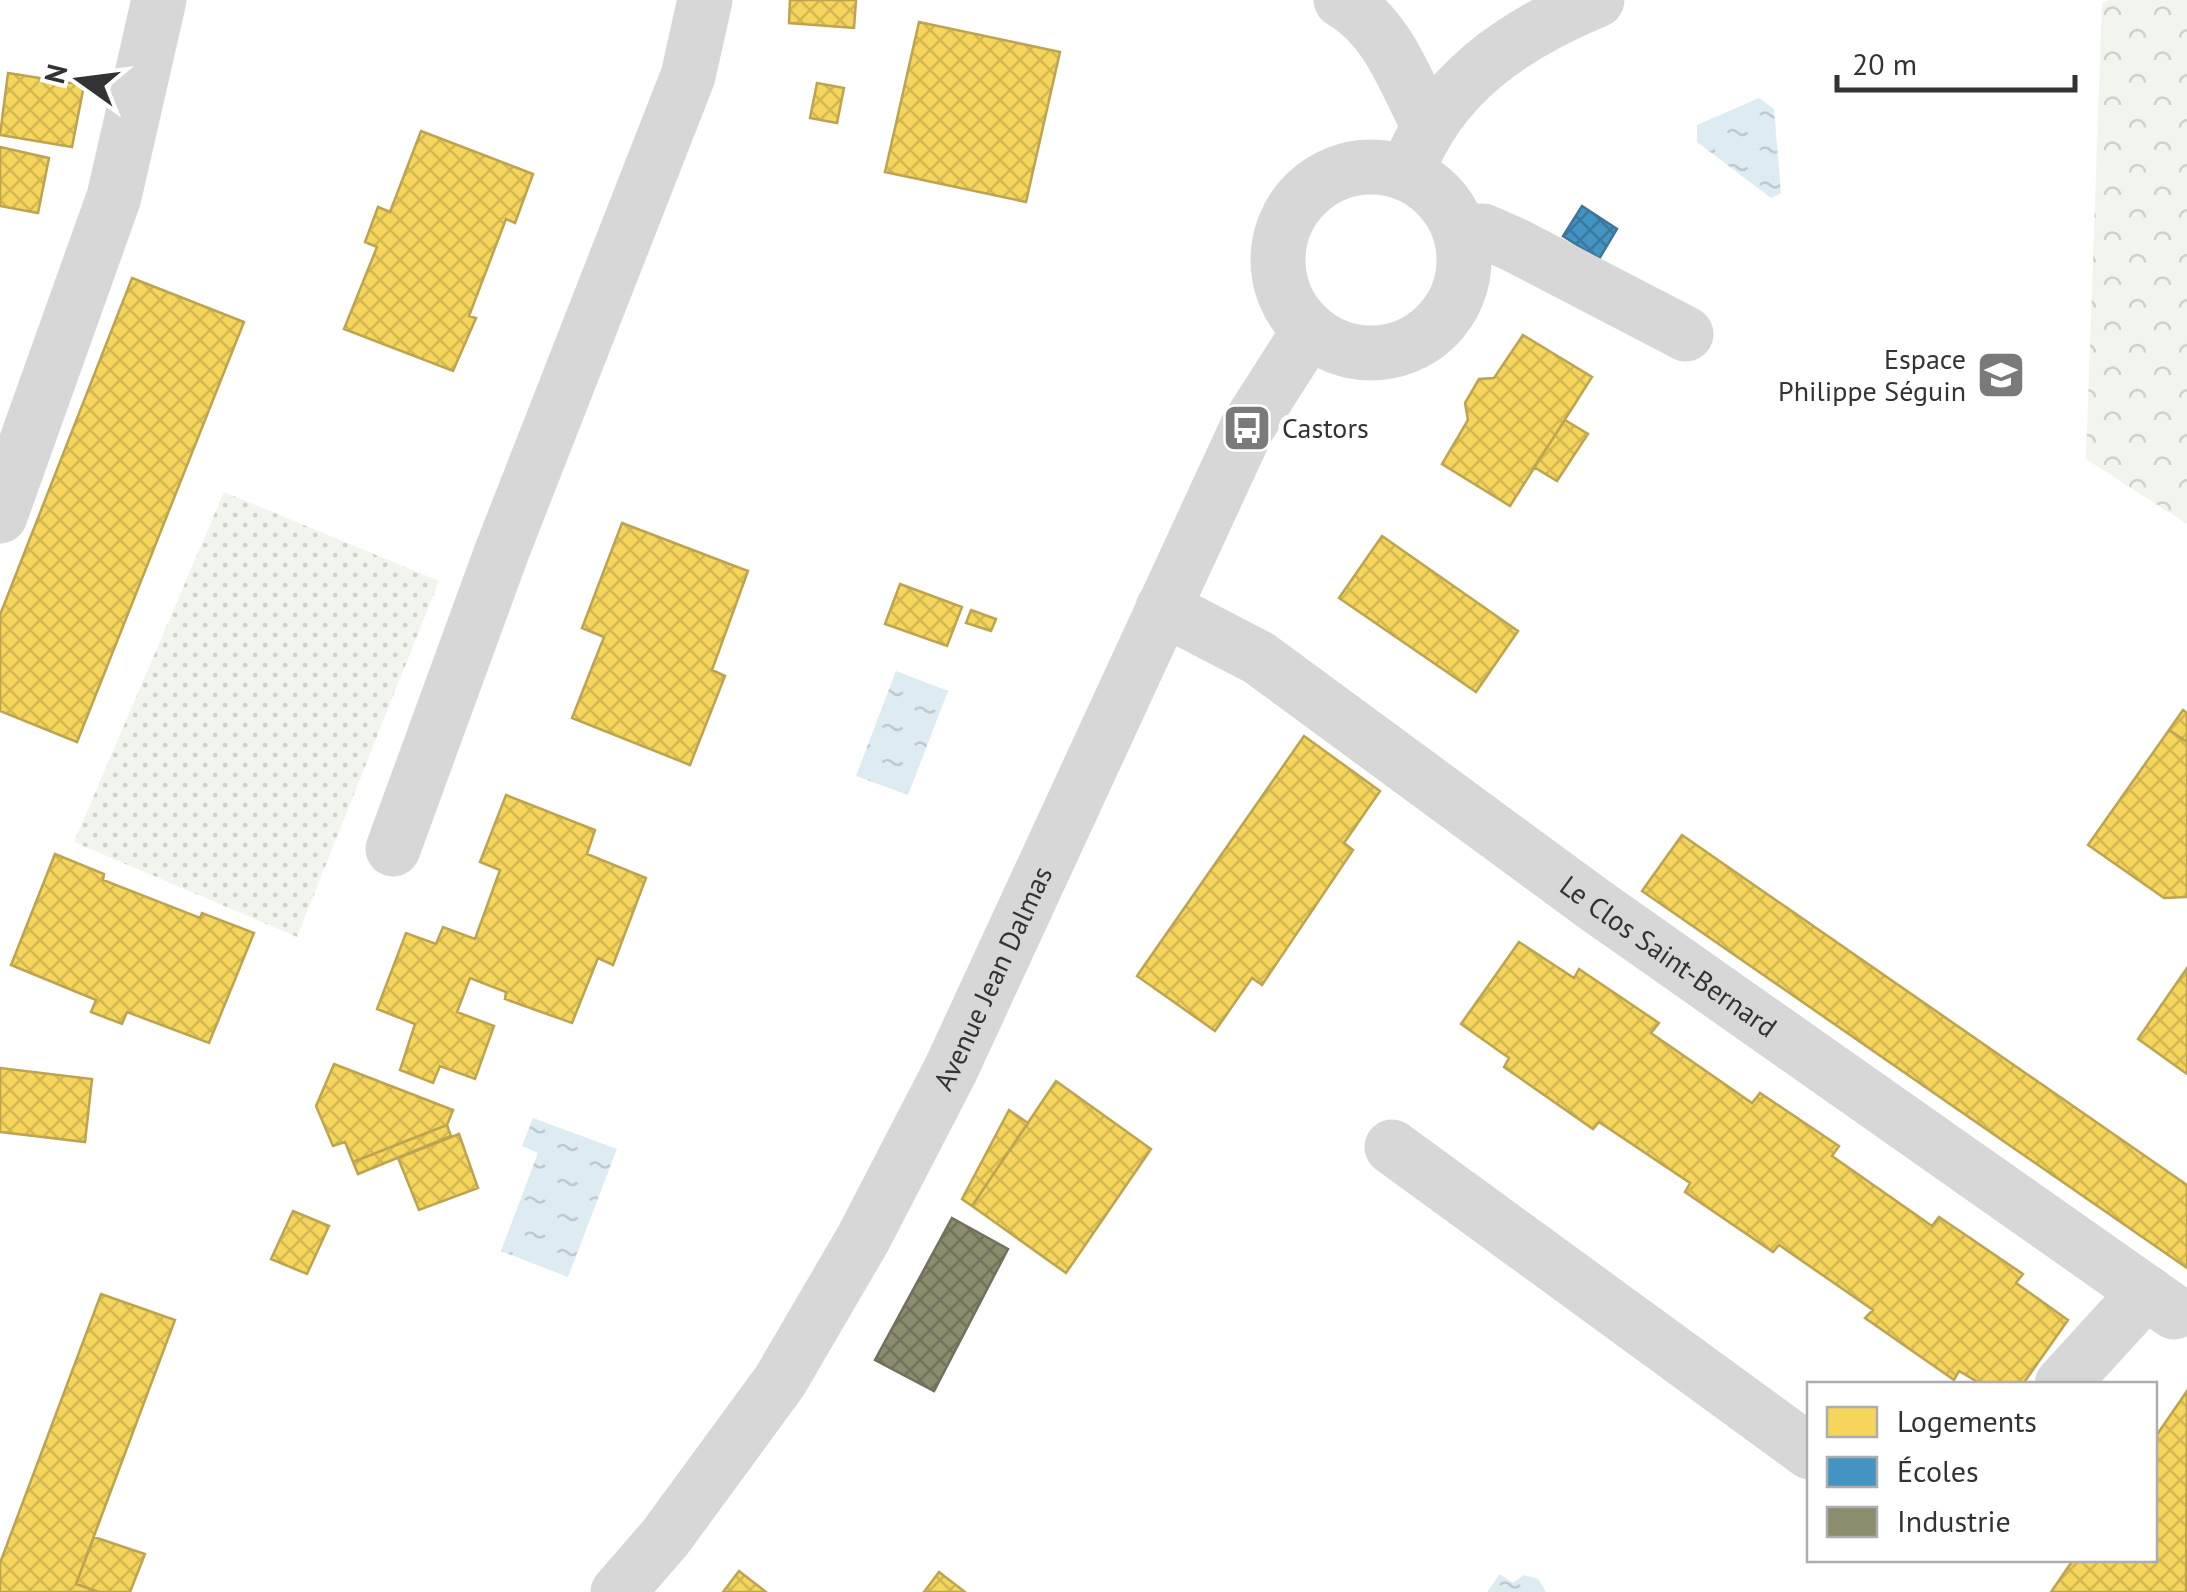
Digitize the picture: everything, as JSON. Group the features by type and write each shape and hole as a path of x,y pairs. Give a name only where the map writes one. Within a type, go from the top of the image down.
{"street":[{"path":"0,516 114,197 159,0"},
{"path":"393,849 502,551 688,76 705,0"},
{"path":"1341,0 1370,20 1384,38 1418,150 1430,187 1448,208 1460,232 1464,258 1450,310 1422,338 1385,353 1358,353 1332,346 1309,331 1290,306 1278,275 1280,242 1292,211 1314,187 1342,171 1374,166 1418,150 1467,78 1517,42 1596,0"},
{"path":"1460,232 1483,231 1515,245 1686,334"},
{"name":"Avenue Jean Dalmas","path":"618,1592 665,1538 780,1381 863,1239 951,1069 1247,428 1309,331"},
{"name":"Le Clos Saint-Bernard","path":"1162,608 1259,658 1595,905 2160,1302 2064,1382"},
{"path":"1392,1148 1807,1450"}],"green space":[{"path":"2187,0 2187,524 2086,459 2102,3"},
{"path":"224,492 439,581 297,937 74,842"}],"water":[{"path":"1759,98 1774,109 1781,193 1771,198 1697,142 1697,125"},
{"path":"896,671 948,691 908,795 856,776"},
{"path":"533,1118 617,1149 568,1277 501,1251 538,1153 522,1146"},
{"path":"1500,1574 1513,1583 1524,1575 1538,1579 1546,1592 1487,1592"}],"building: Logements":[{"path":"790,0 856,0 854,28 789,23"},
{"path":"919,22 1060,52 1026,202 885,172"},
{"path":"8,73 84,85 72,147 0,135"},
{"path":"817,83 844,88 837,123 810,118"},
{"path":"421,131 533,174 515,223 506,219 469,316 476,318 453,371 344,329 377,247 365,242 378,207 390,212"},
{"path":"0,147 49,158 38,213 0,206"},
{"path":"132,278 244,322 77,742 0,711 0,615"},
{"path":"1523,335 1592,377 1510,506 1442,464 1468,420 1465,403 1479,379 1494,378"},
{"path":"1565,420 1588,434 1557,481 1534,467"},
{"path":"622,523 748,571 712,670 725,676 690,765 572,718 604,637 582,628"},
{"path":"1382,536 1518,631 1476,692 1339,598"},
{"path":"900,584 962,607 947,646 885,624"},
{"path":"971,610 996,619 991,631 966,623"},
{"path":"2183,710 2187,713 2187,742 2169,730"},
{"path":"2169,730 2187,742 2187,897 2164,898 2088,845"},
{"path":"1304,736 1380,791 1344,843 1353,850 1262,985 1252,978 1215,1031 1137,976"},
{"path":"506,795 595,830 587,854 646,878 613,965 598,958 572,1023 505,999 506,992 470,978 457,1012 494,1026 475,1079 440,1066 433,1083 400,1070 415,1024 377,1009 406,933 436,944 443,927 475,939 500,870 480,862"},
{"path":"1682,835 2187,1185 2187,1268 1642,891"},
{"path":"55,854 104,874 103,880 200,918 202,913 254,933 209,1043 127,1012 122,1024 91,1012 96,1000 11,965"},
{"path":"1519,942 1574,978 1579,969 1659,1023 1651,1033 1752,1103 1760,1093 1839,1146 1832,1156 1932,1226 1939,1217 2023,1274 2016,1283 2068,1320 2024,1382 1978,1382 1959,1371 1954,1380 1865,1318 1873,1310 1779,1245 1773,1252 1685,1192 1690,1183 1599,1122 1593,1129 1504,1067 1509,1058 1461,1024"},
{"path":"2187,968 2187,1074 2138,1039"},
{"path":"334,1064 453,1110 447,1125 353,1162 345,1142 333,1146 316,1106"},
{"path":"0,1068 92,1079 85,1142 0,1132"},
{"path":"1056,1081 1151,1149 1066,1273 972,1206"},
{"path":"1009,1110 1028,1123 972,1206 962,1199"},
{"path":"447,1125 451,1136 358,1174 353,1162"},
{"path":"459,1134 478,1188 419,1210 398,1158"},
{"path":"293,1211 329,1226 307,1274 271,1259"},
{"path":"101,1294 175,1320 76,1584 99,1592 0,1592 0,1563"},
{"path":"2187,1391 2186,1592 2051,1592 2072,1562 2157,1562 2157,1435"},
{"path":"94,1537 145,1554 130,1592 99,1592 76,1584"},
{"path":"739,1571 766,1592 723,1592"},
{"path":"939,1572 965,1592 924,1592"}],"building: Écoles":[{"path":"1582,206 1617,229 1599,259 1563,236"}],"building: Industrie":[{"path":"952,1218 1008,1249 934,1391 875,1360"}],"place":[{"name":"Espace Philippe Séguin","path":"2001,375"},
{"name":"Castors","path":"1247,428"}]}
